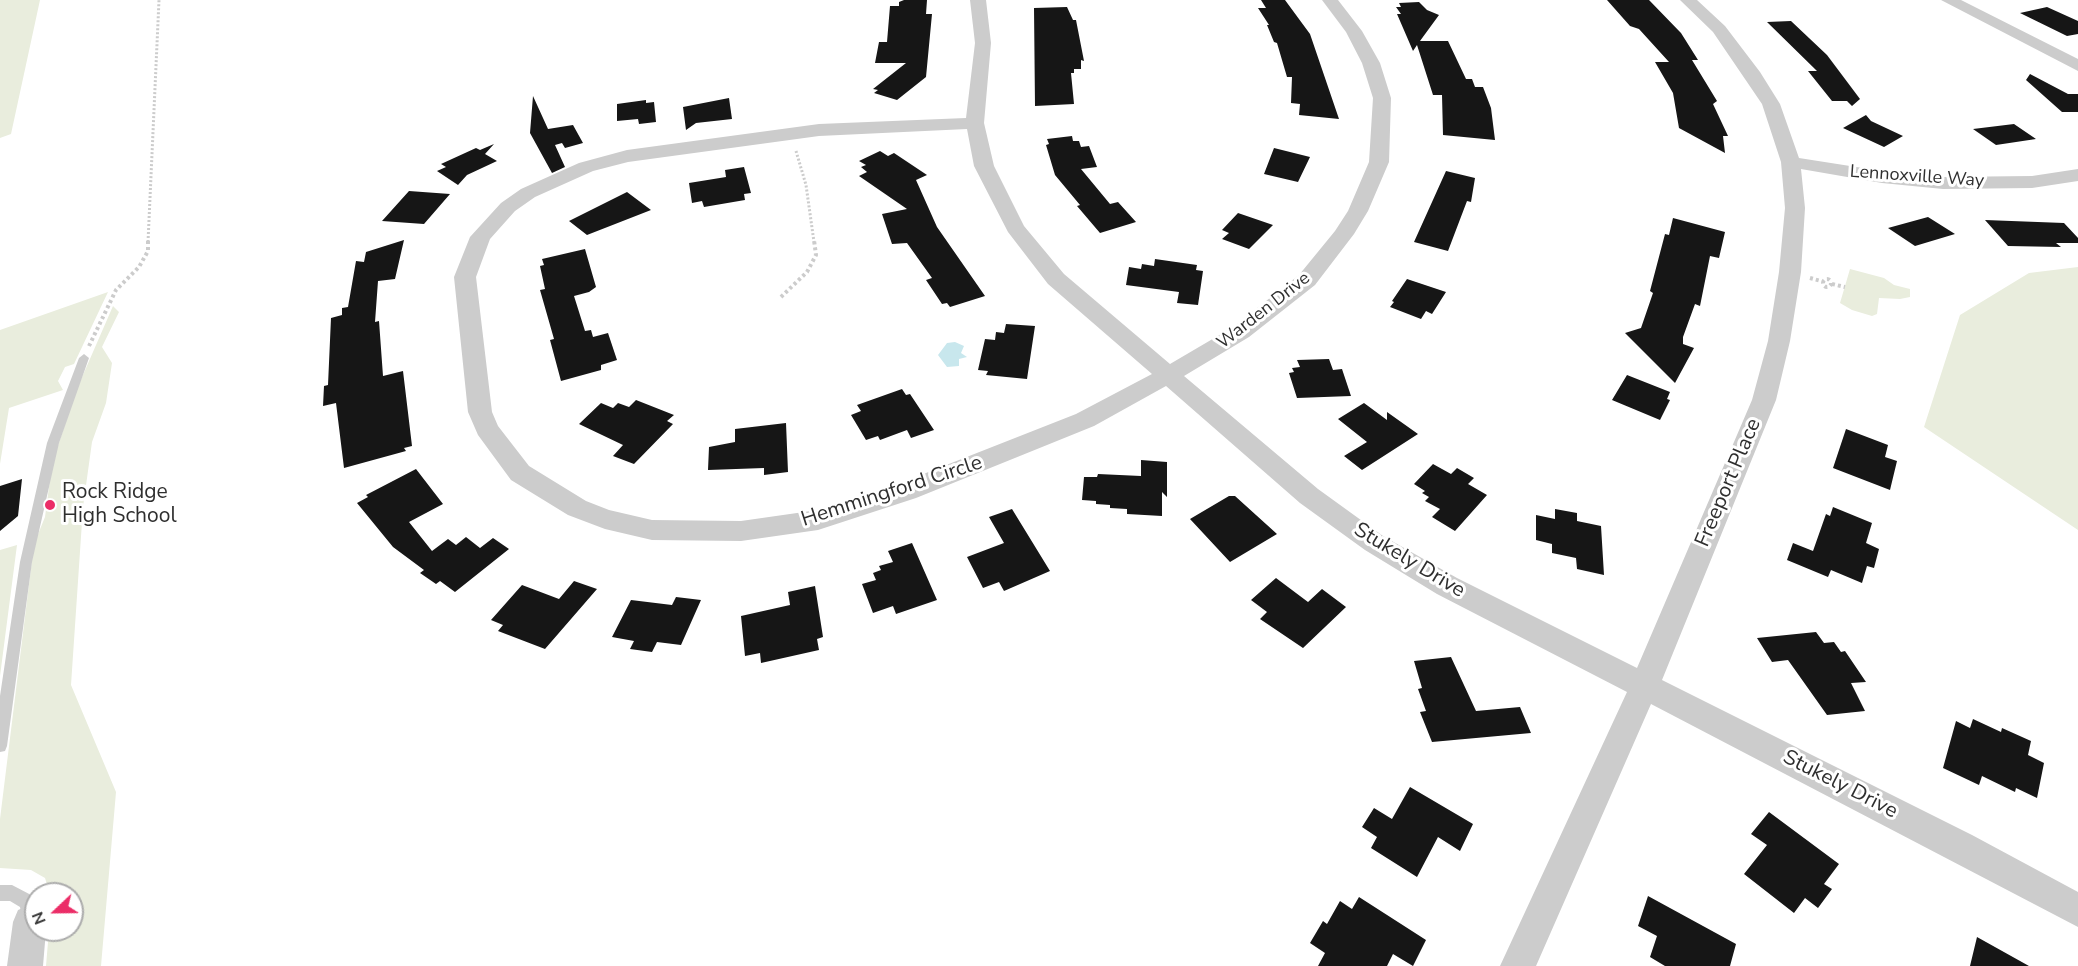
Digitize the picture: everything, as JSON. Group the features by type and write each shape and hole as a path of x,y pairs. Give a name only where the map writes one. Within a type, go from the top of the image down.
{"street":[{"name":"Stukely Drive","path":"978,0 983,35 975,123 984,166 1015,228 1056,279 1309,496 1374,543 1447,586 1960,846 2078,910"},
{"name":"Warden Drive","path":"1168,376 1241,332 1307,280 1344,234 1368,191 1379,162 1382,98 1371,63 1354,31 1330,0"},
{"name":"Freeport Place","path":"1518,966 1645,685 1764,400 1779,341 1790,272 1795,208 1791,162 1771,105 1754,76 1719,29 1688,0"},
{"path":"1949,0 2078,66"},
{"name":"Hemmingford Circle","path":"975,123 819,130 627,156 586,167 528,193 508,207 480,237 465,277 480,412 487,429 520,473 577,508 605,519 652,530 741,531 818,520 907,491 1085,420 1168,376"},
{"name":"Lennoxville Way","path":"1791,162 1882,177 1943,183 2032,182 2078,175"},
{"path":"25,966 28,942"}],"lane":[{"path":"0,746 26,562 53,444 84,358"},
{"path":"0,893 12,893 24,900"}],"path":[{"path":"84,358 116,290 139,267 148,251 159,0"},
{"path":"781,297 807,272 816,255 806,185 795,147"},
{"path":"1833,284 1845,287"}],"green space":[{"path":"0,0 40,0 11,134 0,138"},
{"path":"2078,267 2078,530 1924,427 1960,315 2029,273"},
{"path":"1850,269 1884,278 1894,285 1910,289 1910,297 1879,298 1877,314 1872,316 1852,310 1840,303"},
{"path":"108,292 74,364 65,367 58,381 63,390 9,408 0,464 0,330"},
{"path":"113,306 119,312 102,347 112,363 106,403 92,442 83,507 71,685 116,792 101,966 46,966 48,942 84,942 84,882 46,882 45,878 31,870 0,868 0,819 34,544 45,517 52,464 76,391"},
{"path":"17,545 0,676 0,550"}],"water":[{"path":"955,342 964,346 961,353 967,357 959,359 959,366 947,367 938,355 947,343"}],"building":[{"path":"927,0 926,14 932,14 926,77 897,100 874,93 878,90 873,89 906,63 875,63 879,42 887,42 890,6 899,6 899,2"},
{"path":"1261,0 1285,0 1310,34 1339,119 1299,115 1300,104 1291,103 1292,77 1287,77 1277,43 1274,42 1267,25 1269,25 1258,8 1266,8"},
{"path":"1607,0 1649,0 1681,33 1698,60 1692,60 1717,101 1713,104 1728,136 1723,136 1725,153 1679,128 1673,93 1655,62 1669,62 1639,29 1630,26"},
{"path":"1419,2 1427,10 1439,15 1420,41 1448,41 1466,79 1472,79 1475,87 1483,87 1491,108 1495,140 1443,135 1442,95 1433,95 1417,45 1413,51 1397,14 1401,14 1396,7 1401,7 1399,3"},
{"path":"1067,7 1073,20 1076,20 1084,61 1081,60 1081,69 1074,69 1074,73 1071,73 1074,104 1035,106 1034,8"},
{"path":"2047,7 2078,21 2078,34 2067,36 2020,13"},
{"path":"1791,21 1827,55 1860,99 1852,106 1847,101 1832,101 1808,71 1817,71 1767,22"},
{"path":"2030,74 2068,94 2078,94 2078,112 2062,112 2026,80"},
{"path":"533,96 548,129 573,125 583,143 565,148 562,143 555,145 565,167 552,173 530,133"},
{"path":"729,98 732,119 696,123 686,130 683,107"},
{"path":"646,100 646,103 654,102 656,122 639,124 638,119 617,121 617,104"},
{"path":"1866,115 1871,121 1903,136 1884,147 1843,128"},
{"path":"2014,124 2036,139 1996,145 1973,129"},
{"path":"1072,136 1073,141 1079,141 1081,147 1089,146 1097,167 1081,169 1110,204 1118,202 1136,222 1100,233 1077,206 1080,205 1055,175 1046,145 1049,144 1047,139"},
{"path":"494,144 485,154 497,161 467,175 458,185 437,171 446,167 441,164 476,148 480,150"},
{"path":"1274,148 1310,157 1298,182 1264,174"},
{"path":"880,151 888,156 894,153 927,175 916,180 937,227 985,296 950,307 947,303 942,304 926,280 932,278 907,243 892,244 882,214 907,209 859,176 867,172 861,167 866,165 859,161"},
{"path":"744,167 751,193 744,194 745,200 704,207 702,201 692,203 689,183 726,177 725,170"},
{"path":"1446,171 1475,178 1471,202 1467,201 1448,251 1414,242"},
{"path":"409,191 450,194 424,224 382,221"},
{"path":"627,192 651,210 587,235 569,221"},
{"path":"1238,213 1273,225 1249,249 1222,239 1229,233 1222,230"},
{"path":"1928,217 1955,234 1915,246 1888,228"},
{"path":"1673,218 1725,232 1719,258 1710,256 1700,306 1695,304 1683,337 1683,344 1694,348 1675,383 1625,333 1641,328 1653,293 1650,291 1665,234 1669,235"},
{"path":"1985,220 2064,223 2078,238 2078,243 2056,243 2061,247 2008,246"},
{"path":"404,240 395,279 378,281 375,322 379,321 383,376 403,371 412,446 404,448 406,451 344,468 336,403 323,406 324,386 328,385 331,318 342,315 342,308 348,307 356,261 364,262 366,252"},
{"path":"585,249 596,287 589,292 574,296 585,331 591,330 593,337 608,333 617,360 601,365 601,370 561,381 550,340 554,339 540,290 545,289 540,266 544,265 542,259"},
{"path":"1155,259 1197,265 1196,270 1203,271 1198,305 1177,303 1179,292 1126,285 1129,267 1141,269 1142,264 1154,266"},
{"path":"1407,279 1446,292 1432,314 1426,311 1421,319 1390,307"},
{"path":"1006,324 1035,326 1027,379 986,375 988,371 978,370 985,339 995,340 996,332 1004,333"},
{"path":"1329,359 1333,370 1342,369 1351,396 1297,398 1289,373 1294,372 1292,368 1300,367 1297,360"},
{"path":"1627,375 1670,392 1667,399 1670,400 1660,420 1612,400"},
{"path":"902,389 906,395 910,394 934,430 911,438 907,430 880,440 878,436 866,440 851,415 861,411 857,405"},
{"path":"636,400 674,415 667,421 673,424 634,464 613,456 623,445 579,424 601,403 613,408 618,403 629,407"},
{"path":"1364,403 1387,420 1387,412 1418,434 1362,470 1344,456 1367,442 1338,419"},
{"path":"786,423 788,472 764,475 764,468 708,470 709,447 735,442 735,429"},
{"path":"1846,429 1888,445 1885,457 1897,461 1890,490 1833,468"},
{"path":"1141,460 1167,462 1167,497 1162,492 1162,516 1127,514 1127,509 1110,508 1110,505 1096,504 1096,501 1082,500 1084,477 1097,477 1098,474 1141,476"},
{"path":"1433,464 1451,474 1457,468 1474,478 1468,484 1487,495 1455,531 1432,517 1440,509 1425,501 1429,497 1422,493 1425,491 1414,484"},
{"path":"416,469 443,504 409,522 432,551 448,539 456,545 466,537 480,548 493,538 509,549 455,592 440,581 436,584 420,573 424,570 393,547 357,503 368,497 366,495"},
{"path":"22,479 18,516 0,531 0,486"},
{"path":"1229,496 1235,496 1277,534 1230,562 1190,519"},
{"path":"1833,507 1872,523 1866,543 1879,549 1874,568 1867,566 1862,583 1831,570 1828,577 1787,560 1793,543 1813,551 1826,514 1830,516"},
{"path":"1012,509 1050,571 1004,591 999,582 983,588 967,557 1004,543 989,517"},
{"path":"1555,509 1577,513 1577,521 1601,526 1604,575 1577,569 1576,558 1552,553 1552,544 1536,540 1536,515 1555,519"},
{"path":"912,543 937,600 896,614 893,606 873,613 862,584 876,580 873,573 881,570 879,566 893,562 888,551"},
{"path":"1276,578 1308,602 1322,589 1346,607 1303,648 1260,619 1267,612 1251,600"},
{"path":"574,581 597,589 545,649 498,631 503,625 491,620 522,585 559,599"},
{"path":"815,586 823,637 817,639 819,650 761,663 760,653 745,656 741,616 790,605 788,592"},
{"path":"676,597 701,600 681,645 657,642 652,652 630,649 634,641 612,637 631,600 672,605"},
{"path":"1816,632 1824,643 1834,642 1841,652 1845,651 1866,682 1851,683 1865,711 1827,715 1788,660 1772,662 1757,638"},
{"path":"1451,657 1476,711 1520,707 1531,733 1432,742 1420,712 1426,711 1418,689 1422,688 1414,661"},
{"path":"1973,719 2001,732 2002,728 2031,741 2028,755 2044,763 2037,798 2016,788 2015,792 1982,776 1979,785 1943,768 1956,721 1970,728"},
{"path":"1410,787 1473,824 1460,851 1438,837 1417,877 1371,848 1377,837 1362,827 1374,808 1392,819"},
{"path":"1769,812 1839,864 1824,884 1832,889 1818,908 1805,898 1794,913 1744,874 1767,845 1751,834"},
{"path":"1648,896 1736,944 1730,966 1665,966 1650,957 1657,936 1638,926"},
{"path":"1359,897 1426,940 1413,966 1393,954 1387,966 1318,966 1325,953 1310,943 1323,921 1327,924 1340,901 1352,909"},
{"path":"1977,937 2029,966 1970,966"}],"place":[{"name":"Rock Ridge High School","path":"50,505"}]}
